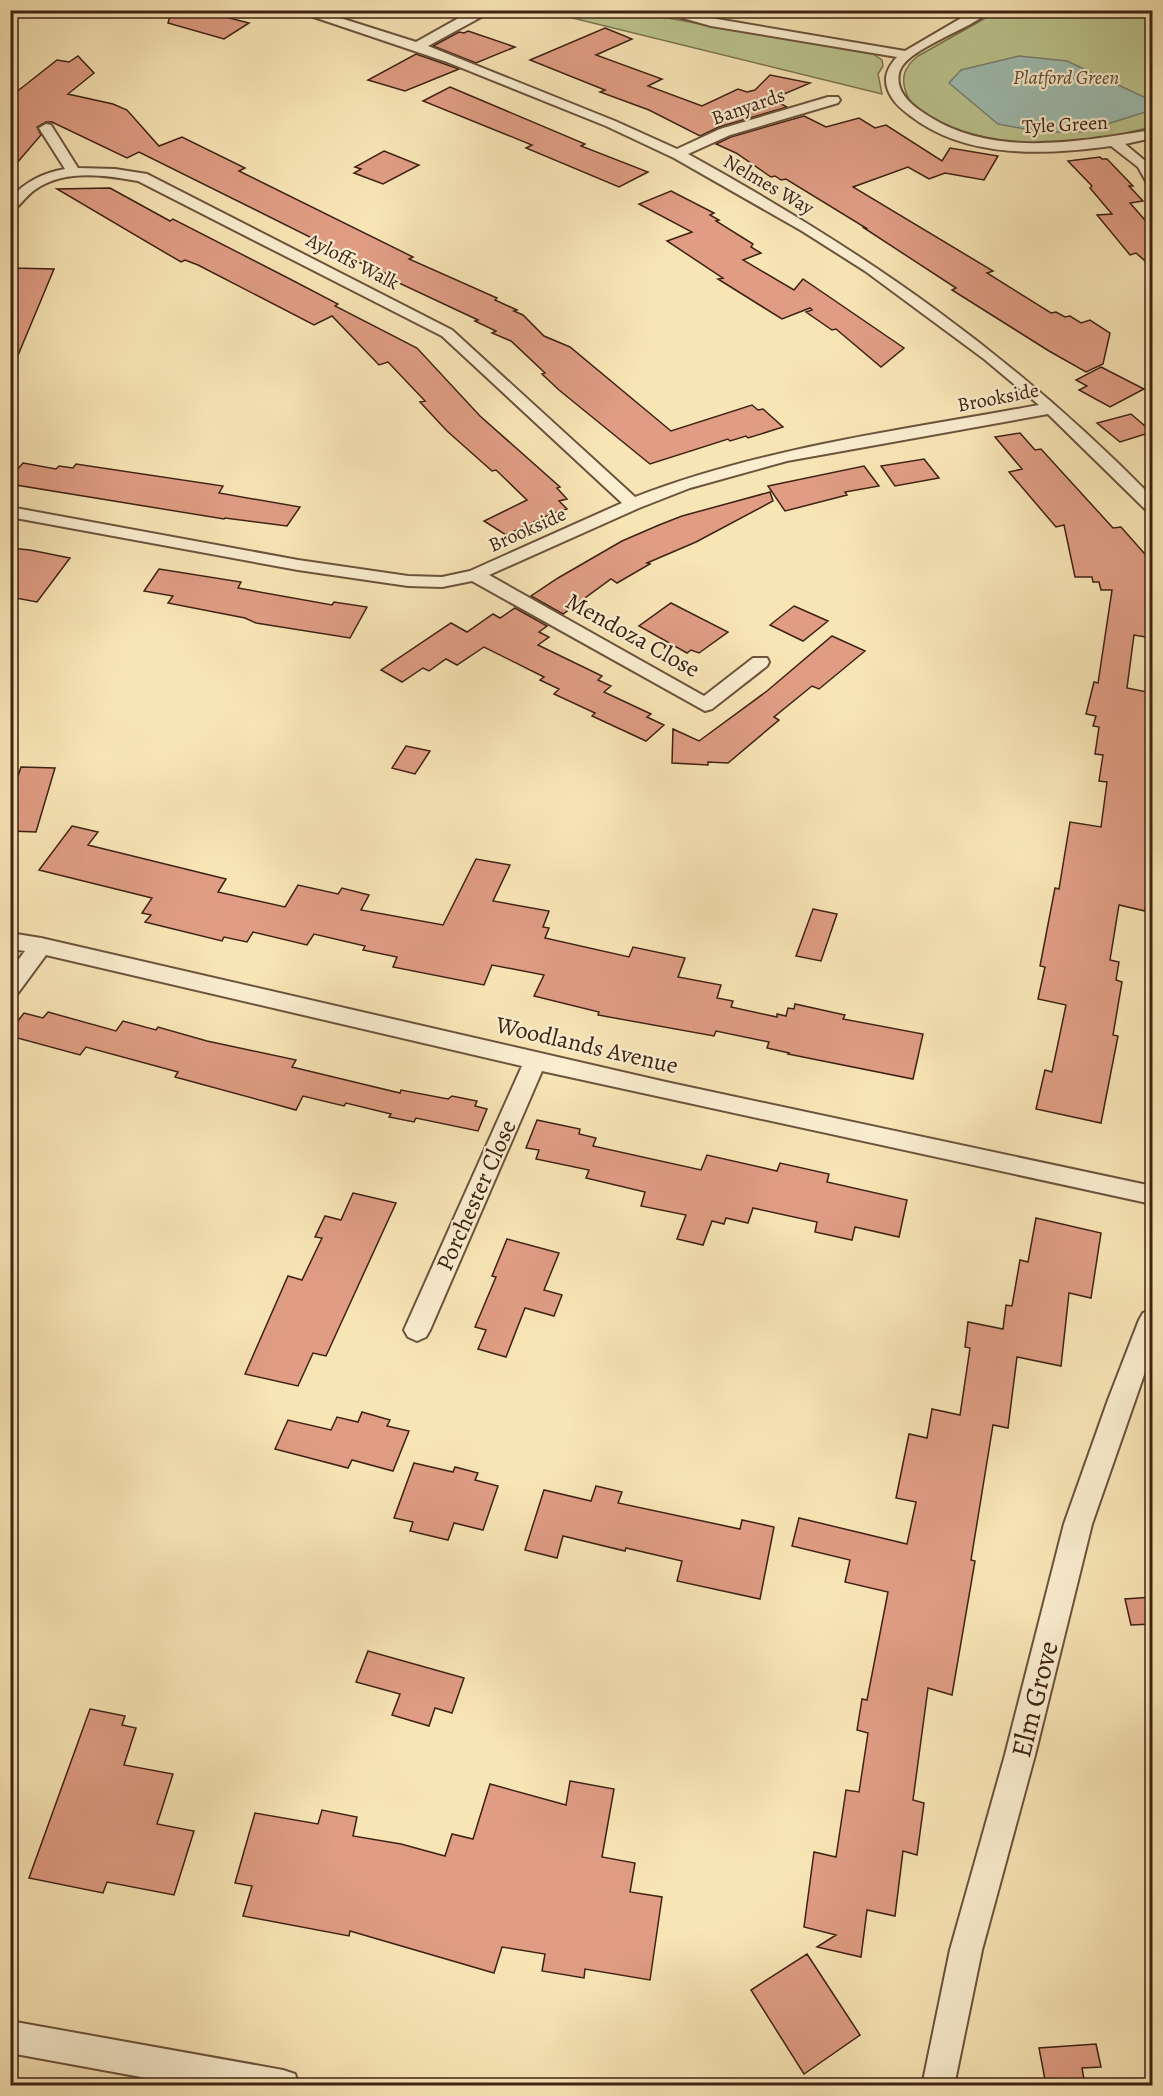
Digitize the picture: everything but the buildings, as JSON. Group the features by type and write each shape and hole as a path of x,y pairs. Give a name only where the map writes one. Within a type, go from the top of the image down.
{"street":[{"name":"Nelmes Way","path":"299,10 416,47 505,80 677,154 801,223 894,285 1002,365 1145,487 1152,506"},
{"path":"416,47 478,13 488,10"},
{"path":"660,10 711,22 909,55 985,10"},
{"name":"Tyle Green","path":"909,55 896,67 892,76 893,87 899,99 931,125 970,138 1021,147 1060,148 1115,142 1152,134"},
{"name":"Banyards","path":"677,154 725,132 833,100"},
{"path":"46,128 74,173"},
{"path":"1115,142 1143,165 1152,180"},
{"name":"Ayloffs Walk","path":"10,206 31,186 52,177 108,171 142,177 447,333 633,504"},
{"name":"Brookside","path":"10,512 298,565 408,581 442,582 475,575 633,504 684,484 785,456 1052,408"},
{"name":"Mendoza Close","path":"475,575 705,705 760,662"},
{"name":"Woodlands Avenue","path":"10,941 41,946 535,1061 1152,1195"},
{"path":"10,987 41,946"},
{"name":"Porchester Close","path":"417,1330 535,1061"},
{"name":"Elm Grove","path":"938,2085 966,1950 1020,1755 1078,1524 1121,1400 1152,1320"},
{"path":"10,2037 283,2085"}],"green space":[{"path":"622,10 873,54 882,60 883,66 878,74 882,94 544,11"},
{"name":"Platford Green","path":"998,11 1152,11 1152,127 1086,142 1036,144 983,137 957,130 935,121 917,109 907,95 904,83 909,64 918,56"}],"shaded area":[{"path":"1019,56 1067,61 1146,98 1152,98 1152,110 1082,132 1041,132 998,124 949,83 961,70"}]}
